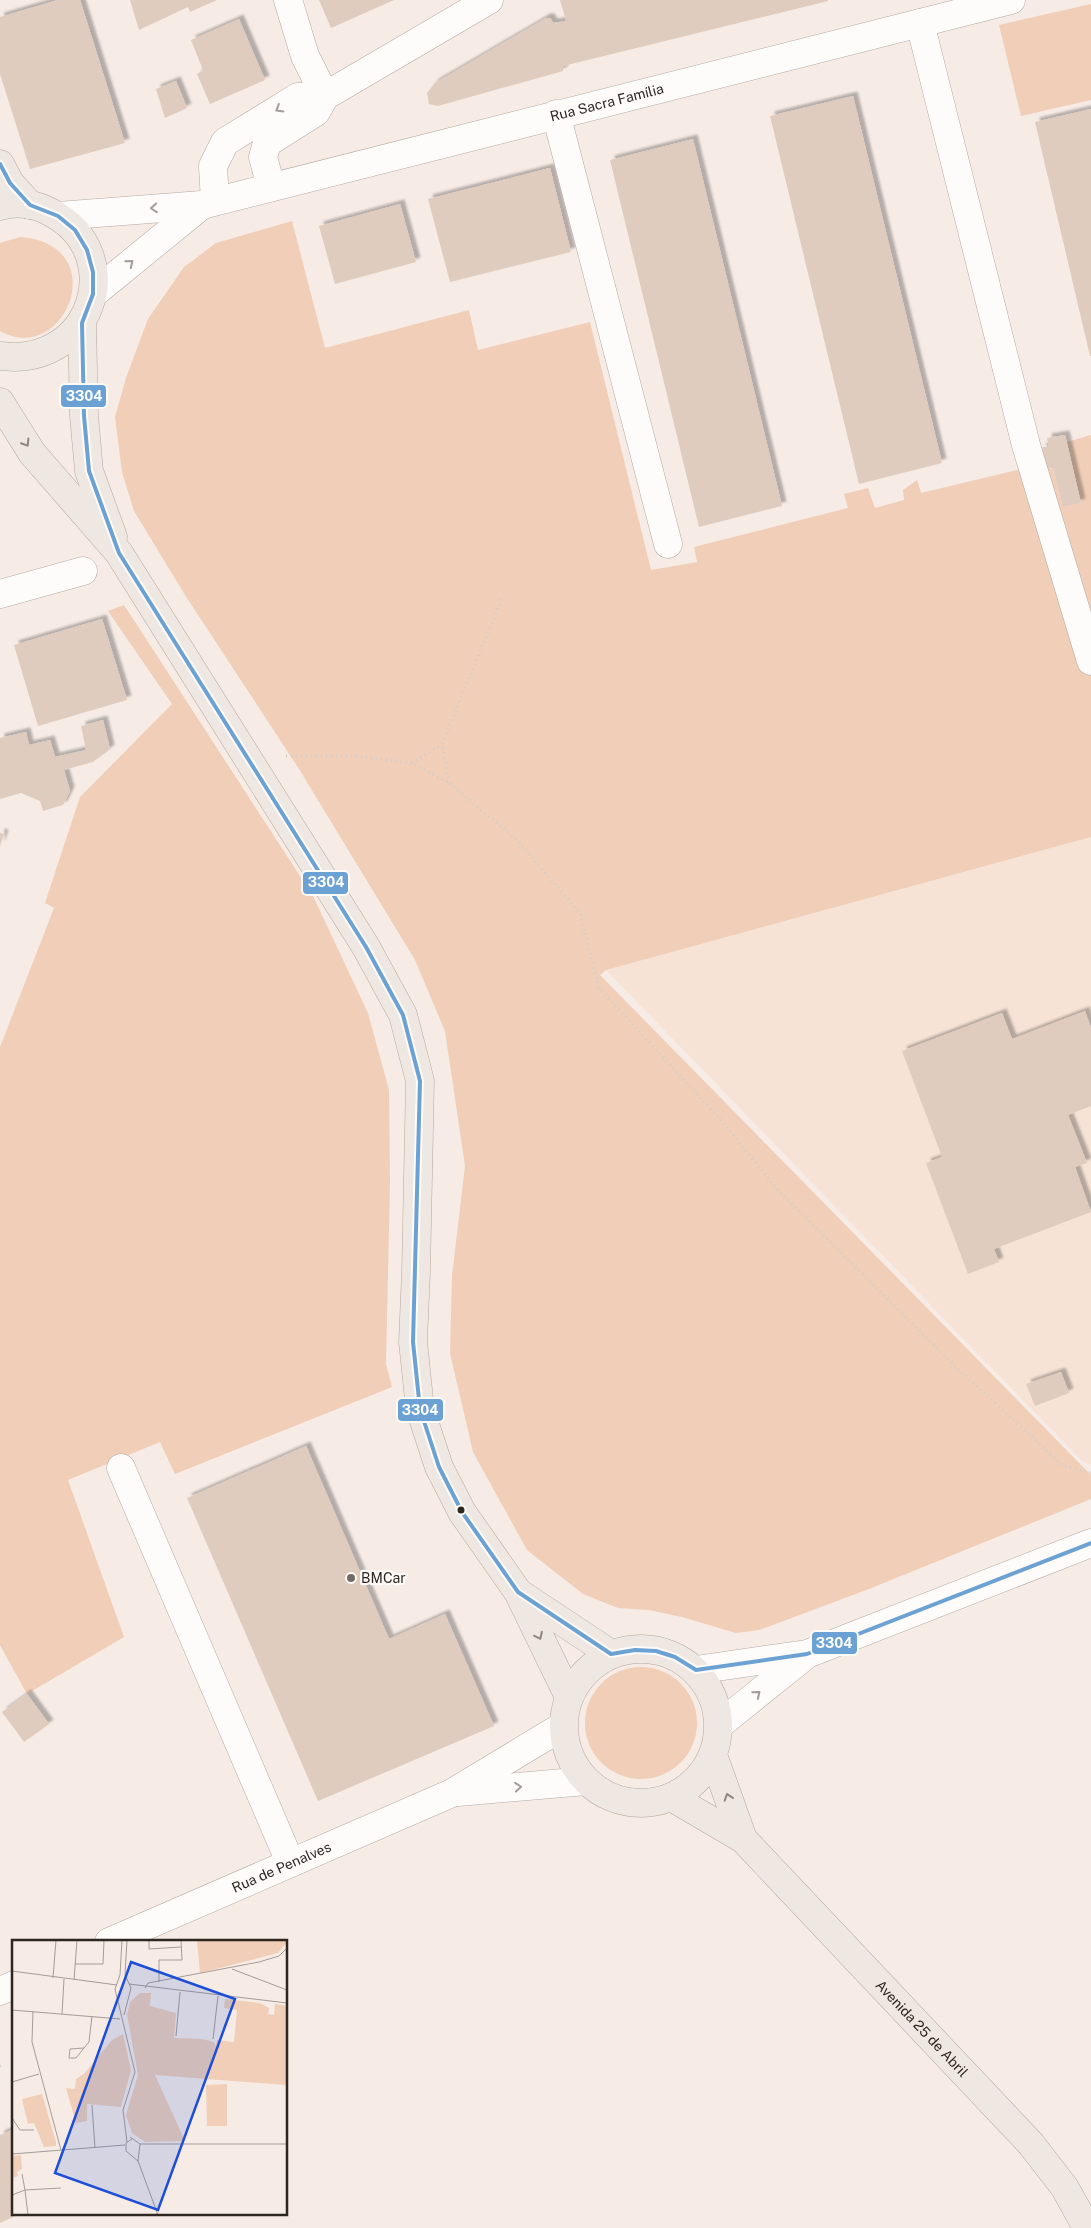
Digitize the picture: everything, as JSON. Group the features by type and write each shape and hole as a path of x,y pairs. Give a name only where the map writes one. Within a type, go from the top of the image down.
{"main road":[{"path":"0,164 10,183 30,205"},
{"path":"0,206 7,204 30,205 58,216 75,230 87,250 93,272 93,294 82,323 65,342 42,354 17,358 0,356"},
{"path":"82,323 84,416 88,471 119,553"},
{"path":"0,402 32,453 119,553 366,947 403,1015 420,1080 417,1262 413,1342 420,1409 439,1467 462,1512 518,1592 569,1696"},
{"path":"518,1592 611,1654"},
{"path":"633,1649 656,1650 678,1657 696,1670 708,1686 716,1705 719,1725 718,1740 713,1755 703,1772 689,1786 671,1797 649,1803 626,1802 605,1794 586,1780 574,1765 566,1746 563,1726 564,1711 569,1696 579,1679 594,1664 611,1654 633,1649"},
{"name":"Avenida 25 de Abril","path":"713,1755 743,1839"},
{"name":"Avenida 25 de Abril","path":"671,1797 743,1839 1031,2144 1065,2188 1087,2228"}],"street":[{"path":"288,0 305,56 324,96"},
{"path":"209,203 213,166 225,142 298,97 324,96 489,0"},
{"name":"Rua Sacra Família","path":"58,216 209,203 1011,0"},
{"path":"920,23 1026,445 1091,661"},
{"path":"271,187 263,157 267,143 316,112 324,96"},
{"path":"556,114 668,544"},
{"name":"Rua Sacra Família","path":"93,294 209,203"},
{"path":"0,594 83,572"},
{"path":"121,1468 290,1862"},
{"path":"696,1670 807,1654 1091,1543"},
{"path":"719,1725 807,1654"},
{"path":"452,1793 563,1726"},
{"path":"452,1793 586,1780"},
{"name":"Rua de Penalves","path":"114,1940 452,1793"},
{"path":"0,1991 12,1986"}],"path":[{"path":"449,783 442,744 502,598"},
{"path":"412,762 442,744"},
{"path":"284,756 353,756 412,762 449,783 516,839 580,913 599,988 721,1120 776,1188 954,1365 1062,1465 1091,1473"},
{"path":"0,2066 4,2064"}],"shaded area":[{"path":"1091,4 1091,100 1021,116 999,25"},
{"path":"292,221 325,348 469,310 478,350 590,322 651,570 697,562 694,547 848,508 844,494 868,488 875,508 904,500 903,490 917,480 921,493 1046,463 1047,469 1053,468 1063,507 1081,503 1067,442 1091,435 1091,837 606,970 600,975 1091,1475 1091,1499 869,1589 759,1630 736,1633 682,1617 649,1610 618,1608 583,1594 527,1550 473,1452 450,1353 452,1276 465,1166 445,1031 415,960 299,769 185,595 134,511 122,472 115,417 126,378 148,319 184,267 216,243"},
{"path":"20,237 49,245 66,260 73,280 70,300 60,319 44,333 23,338 0,331 0,243"},
{"path":"124,605 313,896 368,1013 389,1090 390,1184 386,1364 392,1387 175,1474 160,1442 68,1480 124,1637 27,1694 0,1645 0,1047 54,908 45,903 80,797 172,704 108,611"},
{"path":"1091,837 1091,1465 1082,1461 606,970"},
{"path":"641,1667 662,1672 680,1684 692,1702 697,1723 692,1744 680,1762 662,1774 641,1779 620,1774 602,1762 590,1744 585,1723 590,1702 602,1684 620,1672"}],"building":[{"path":"58,0 80,0 125,143 30,169 0,74 0,17"},
{"path":"130,0 217,0 190,12 188,7 139,30"},
{"path":"319,0 394,0 331,28"},
{"path":"560,0 828,1 563,66 563,71 438,106 429,104 427,93 435,83 546,18 550,18 553,23 566,21"},
{"path":"239,19 265,80 210,104 197,74 203,70 191,40"},
{"path":"176,81 187,108 165,118 156,89"},
{"path":"853,96 942,463 859,484 770,116"},
{"path":"1091,109 1091,356 1090,356 1035,122"},
{"path":"693,139 782,506 699,527 610,160"},
{"path":"550,168 571,252 450,282 428,199"},
{"path":"400,204 416,262 335,284 319,226"},
{"path":"1065,435 1081,503 1063,507 1053,468 1047,469 1042,447 1049,447 1047,438"},
{"path":"102,619 127,700 38,726 14,645"},
{"path":"103,720 110,749 93,762 64,770 70,791 63,805 43,811 40,801 21,793 0,799 0,738 26,732 29,745 50,740 55,757 86,750 81,726"},
{"path":"0,833 4,834 0,846"},
{"path":"1085,1011 1091,1028 1091,1106 1068,1115 1087,1163 1075,1167 1091,1212 994,1249 999,1262 968,1274 926,1163 942,1157 902,1051 1002,1013 1012,1039"},
{"path":"1061,1372 1069,1393 1035,1406 1026,1384"},
{"path":"306,1446 389,1639 445,1614 494,1726 318,1801 187,1498"},
{"path":"27,1694 49,1724 24,1742 2,1712"},
{"path":"12,2130 12,2216 16,2216 0,2223 0,2135"}],"transit line":[{"name":"3304","path":"0,164 10,183 30,205 58,216 75,230 87,250 93,272 93,294 82,323 84,416 89,471 119,553 366,947 403,1015 420,1081 413,1342 420,1409 439,1467 462,1512 518,1592 611,1654 635,1650 656,1651 675,1657 696,1670 807,1654 1091,1543"}],"place":[{"name":"BMCar","path":"351,1578"}]}
